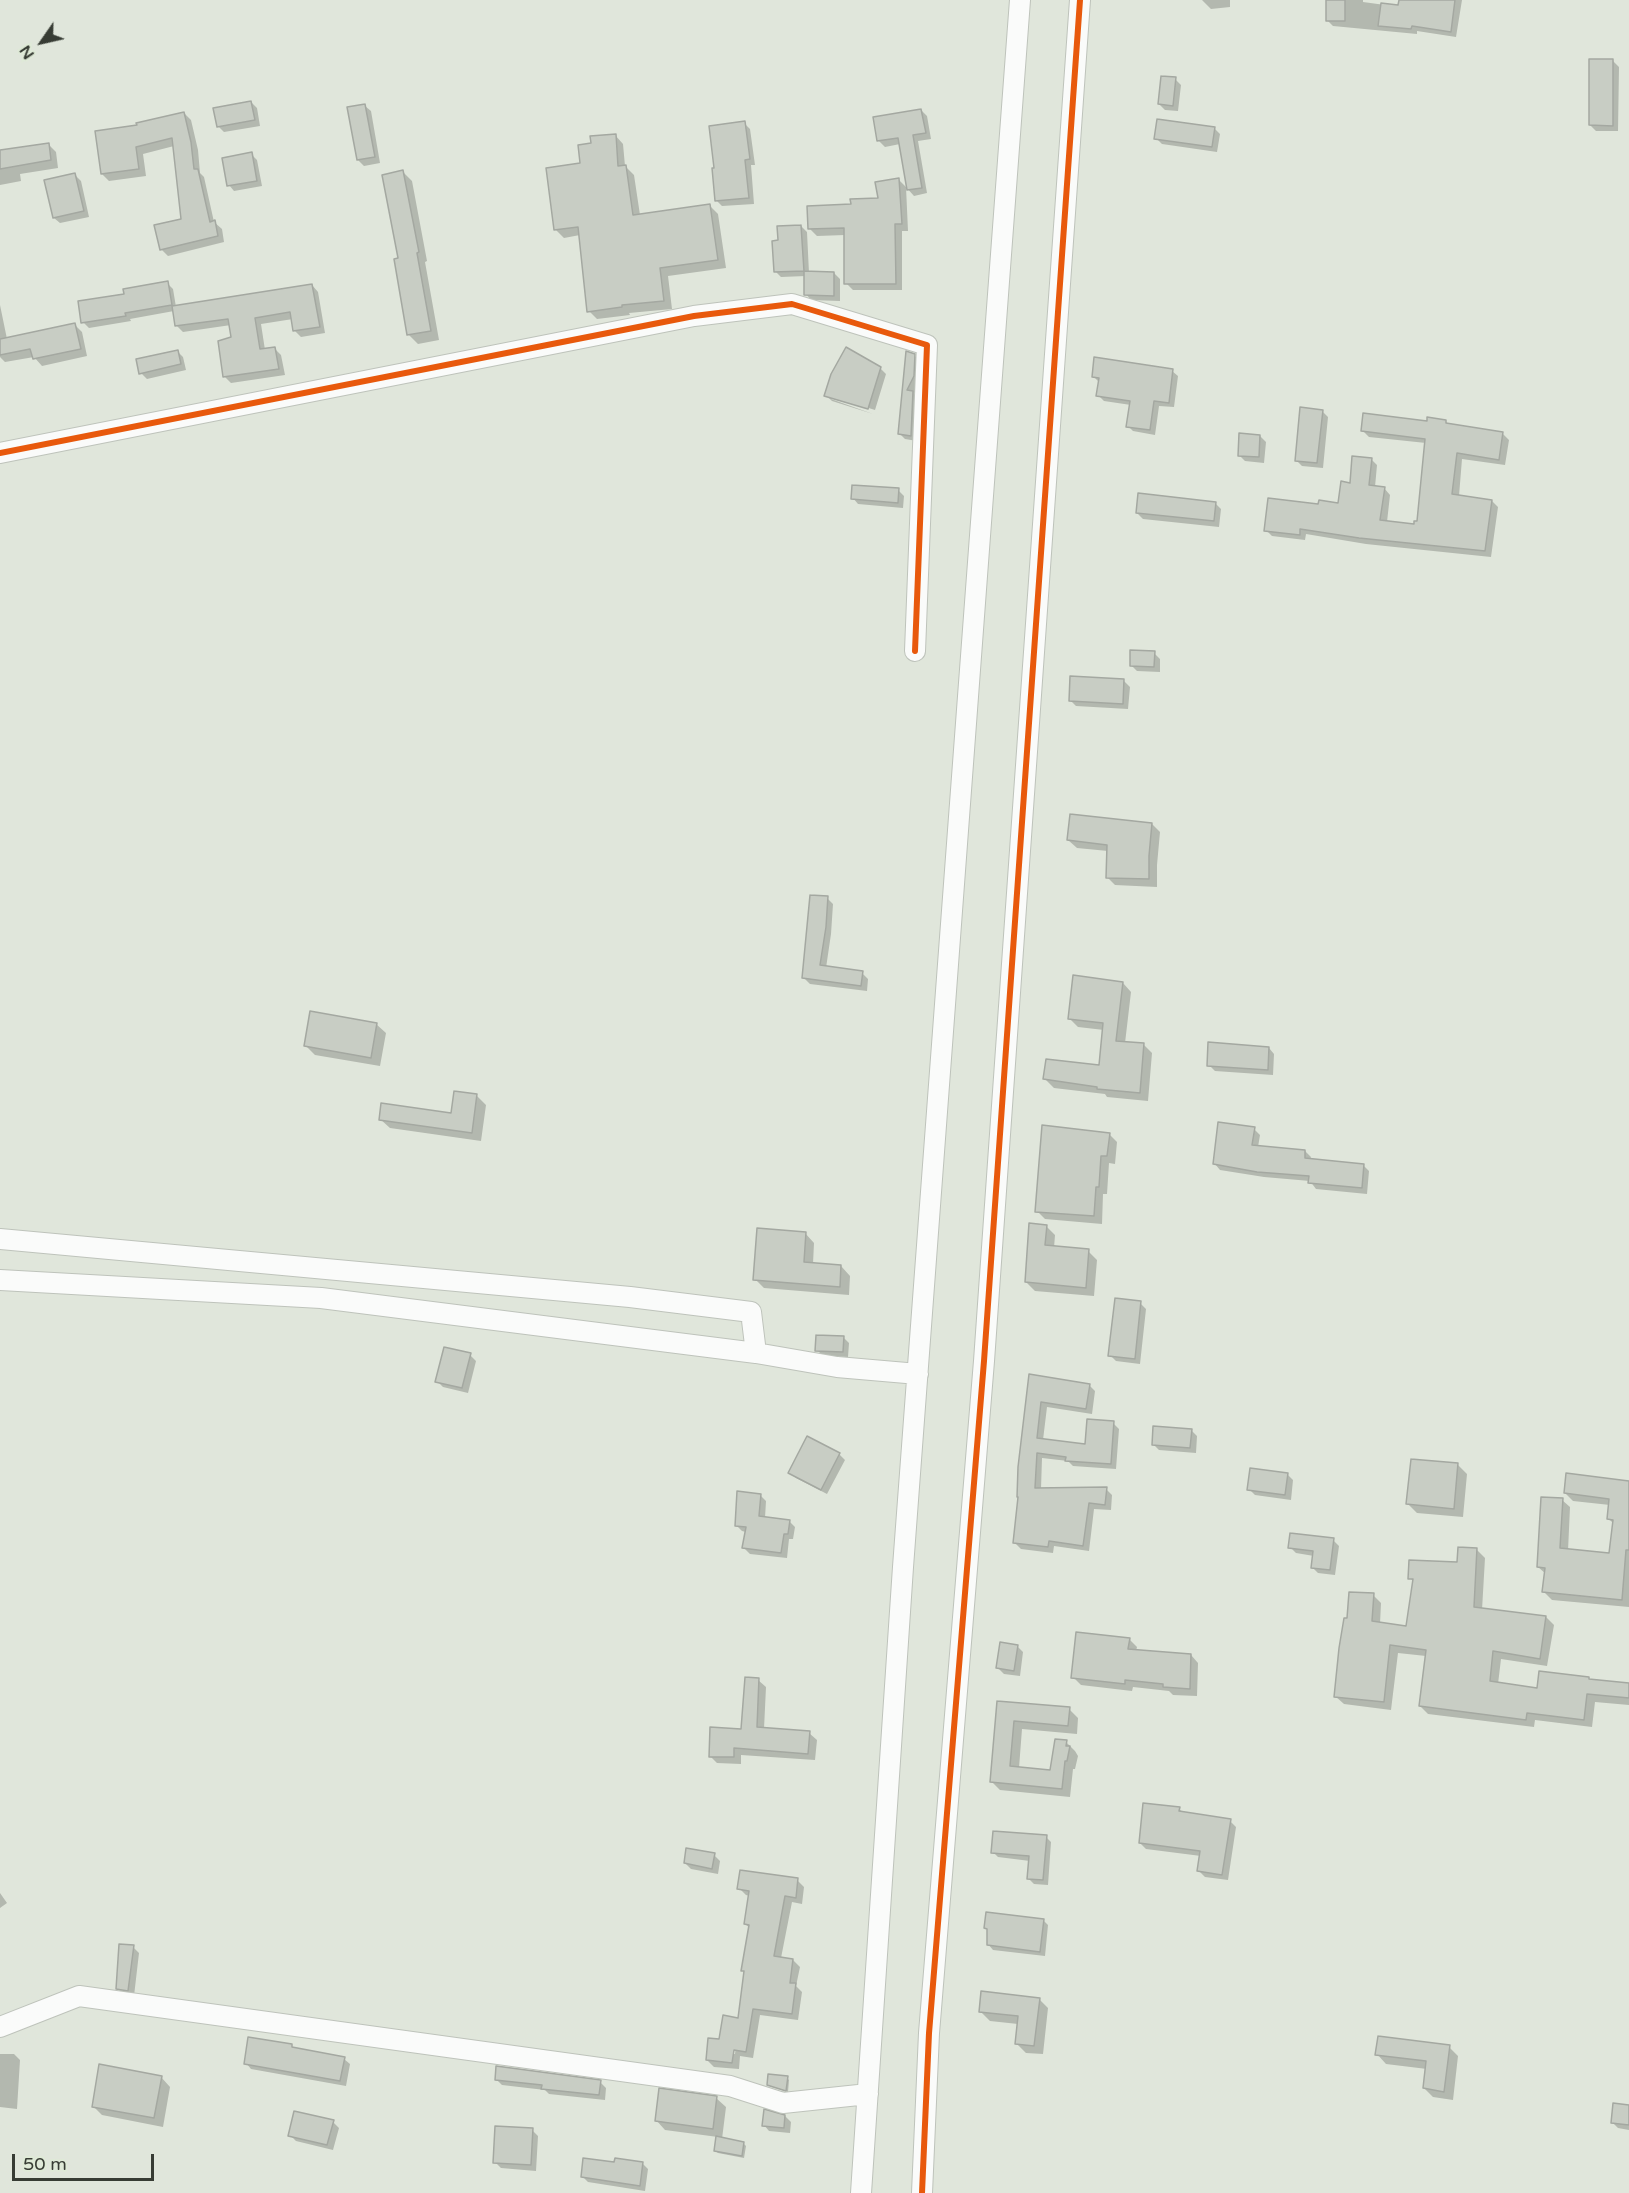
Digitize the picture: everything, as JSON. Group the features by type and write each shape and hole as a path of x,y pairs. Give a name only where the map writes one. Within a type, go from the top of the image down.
{"street":[{"path":"861,2193 918,1374 1020,0"},
{"path":"922,2193 929,2033 984,1349 1080,0"},
{"path":"0,453 694,316 792,304 927,345 915,651"},
{"path":"0,1239 630,1297 751,1312 756,1353"},
{"path":"0,1280 321,1298 756,1353 837,1367 918,1374"},
{"path":"0,2027 79,1996 730,2086 783,2103 868,2094"}],"building":[{"path":"1326,0 1345,0 1345,21 1326,21"},
{"path":"1399,0 1455,0 1451,32 1412,26 1411,29 1378,26 1381,3 1398,5"},
{"path":"1589,59 1613,59 1613,126 1589,125"},
{"path":"1161,76 1176,77 1173,106 1158,104"},
{"path":"251,101 255,120 217,127 213,108"},
{"path":"365,104 375,157 357,160 347,107"},
{"path":"921,109 926,133 913,135 922,188 907,190 898,138 877,141 873,117"},
{"path":"184,112 194,169 198,169 210,222 215,220 218,236 160,250 154,225 181,219 172,138 136,147 139,169 101,174 95,131 137,125 136,123"},
{"path":"1157,119 1215,127 1212,147 1154,139"},
{"path":"745,121 750,159 745,160 749,198 715,201 709,126"},
{"path":"616,134 618,166 626,165 633,215 710,204 718,260 660,268 664,301 622,305 622,307 587,312 578,227 554,230 546,168 580,163 578,145 591,143 590,136"},
{"path":"49,143 51,160 0,169 0,150"},
{"path":"252,152 257,181 227,186 222,158"},
{"path":"403,170 431,331 407,335 394,259 398,258 382,175"},
{"path":"75,173 84,211 53,218 44,180"},
{"path":"899,178 902,224 895,224 896,284 844,284 844,228 808,229 807,206 851,204 850,199 878,198 875,182"},
{"path":"801,225 804,271 774,272 772,241 778,240 777,226"},
{"path":"804,271 834,272 834,296 804,295"},
{"path":"168,281 172,305 125,313 126,316 81,323 78,301 124,294 123,289"},
{"path":"312,284 320,327 293,331 290,312 255,318 260,349 275,347 279,369 223,377 218,341 231,337 228,319 175,326 172,306"},
{"path":"75,323 81,349 33,359 30,349 0,355 0,339"},
{"path":"846,347 881,367 868,409 824,396 831,374"},
{"path":"178,350 181,364 139,374 136,359"},
{"path":"906,351 915,354 914,376 907,390 913,391 911,436 898,434"},
{"path":"1094,357 1173,369 1169,403 1154,401 1150,430 1126,427 1130,401 1096,396 1099,378 1092,377"},
{"path":"1300,407 1323,410 1317,463 1295,461"},
{"path":"1363,413 1427,421 1427,417 1446,420 1446,423 1503,432 1499,460 1457,453 1452,494 1492,500 1485,551 1359,538 1300,529 1300,535 1264,531 1268,498 1318,504 1319,500 1338,503 1341,481 1350,483 1352,456 1372,458 1369,485 1385,487 1380,520 1414,524 1414,521 1417,521 1425,439 1361,431"},
{"path":"1239,433 1260,435 1259,457 1238,456"},
{"path":"852,485 899,488 898,503 851,499"},
{"path":"1138,493 1216,502 1214,521 1136,513"},
{"path":"1130,650 1155,651 1154,667 1130,666"},
{"path":"1070,676 1124,679 1123,704 1069,701"},
{"path":"1070,814 1152,823 1149,879 1106,878 1107,845 1067,840"},
{"path":"810,895 828,896 820,965 863,971 861,986 802,978"},
{"path":"1073,975 1123,982 1116,1041 1144,1043 1140,1093 1097,1089 1097,1087 1043,1079 1046,1059 1099,1065 1103,1023 1068,1019"},
{"path":"310,1011 377,1023 371,1058 304,1046"},
{"path":"1208,1042 1269,1047 1268,1070 1207,1066"},
{"path":"454,1091 477,1094 472,1133 379,1120 381,1103 451,1113"},
{"path":"1218,1122 1255,1127 1252,1145 1305,1150 1305,1158 1364,1164 1362,1188 1308,1183 1309,1176 1257,1172 1213,1164"},
{"path":"1042,1125 1110,1133 1107,1156 1101,1156 1094,1216 1035,1212"},
{"path":"1029,1223 1047,1225 1045,1245 1089,1249 1086,1288 1025,1282"},
{"path":"757,1228 806,1232 804,1262 841,1265 840,1287 753,1280"},
{"path":"1115,1298 1141,1301 1135,1359 1108,1356"},
{"path":"816,1335 844,1336 843,1352 815,1351"},
{"path":"444,1347 471,1353 462,1388 435,1382"},
{"path":"1029,1374 1090,1384 1086,1409 1041,1402 1037,1438 1085,1444 1087,1419 1114,1421 1111,1464 1065,1461 1066,1457 1037,1453 1035,1488 1107,1487 1105,1505 1089,1503 1083,1546 1049,1541 1048,1547 1013,1543 1018,1497 1018,1467"},
{"path":"1153,1426 1192,1429 1190,1448 1152,1445"},
{"path":"807,1436 840,1453 821,1490 788,1473"},
{"path":"1411,1459 1458,1463 1454,1509 1406,1504"},
{"path":"1250,1468 1288,1473 1285,1495 1247,1490"},
{"path":"1566,1473 1629,1481 1629,1550 1626,1550 1622,1600 1542,1592 1545,1568 1537,1567 1541,1497 1563,1498 1560,1548 1609,1553 1613,1520 1607,1519 1609,1499 1564,1493"},
{"path":"737,1491 761,1494 759,1516 790,1520 788,1534 784,1534 781,1553 742,1548 746,1527 735,1526"},
{"path":"1290,1533 1334,1538 1330,1570 1311,1568 1313,1551 1288,1548"},
{"path":"1458,1547 1477,1548 1474,1607 1546,1616 1540,1659 1493,1651 1490,1681 1537,1688 1539,1671 1589,1677 1589,1679 1629,1683 1629,1698 1587,1694 1584,1720 1527,1713 1526,1720 1419,1706 1426,1650 1390,1645 1384,1702 1334,1697 1339,1648 1344,1618 1347,1618 1349,1592 1374,1593 1372,1621 1406,1626 1413,1579 1408,1579 1409,1560 1457,1562"},
{"path":"1076,1632 1130,1638 1128,1649 1191,1654 1190,1689 1125,1680 1125,1684 1071,1678"},
{"path":"1000,1642 1018,1645 1014,1671 996,1668"},
{"path":"745,1677 759,1678 757,1727 810,1731 808,1754 734,1748 734,1757 709,1757 710,1727 741,1729"},
{"path":"997,1701 1070,1707 1068,1726 1014,1721 1010,1766 1050,1770 1055,1739 1067,1740 1066,1746 1070,1746 1067,1761 1065,1761 1062,1789 990,1782"},
{"path":"1143,1803 1180,1807 1179,1811 1231,1819 1222,1875 1197,1871 1200,1851 1139,1843"},
{"path":"993,1831 1047,1835 1043,1880 1027,1879 1029,1856 991,1853"},
{"path":"686,1848 715,1853 712,1869 684,1863"},
{"path":"740,1870 798,1878 796,1898 785,1896 774,1956 793,1959 790,1983 796,1983 792,2014 753,2009 746,2052 734,2050 732,2063 706,2060 708,2038 719,2039 723,2015 738,2018 744,1971 741,1971 749,1925 744,1924 749,1891 737,1889"},
{"path":"986,1912 1044,1919 1040,1952 987,1945 987,1929 984,1928"},
{"path":"119,1944 134,1945 128,1991 116,1989"},
{"path":"981,1991 1040,1998 1034,2046 1015,2044 1018,2016 979,2012"},
{"path":"1378,2036 1450,2045 1444,2092 1423,2088 1426,2061 1375,2055"},
{"path":"248,2037 292,2044 292,2047 345,2057 340,2081 244,2064"},
{"path":"99,2064 162,2076 154,2118 92,2107"},
{"path":"496,2066 601,2080 599,2095 541,2089 542,2085 495,2080"},
{"path":"768,2074 788,2076 786,2091 767,2085"},
{"path":"659,2088 717,2096 713,2129 655,2121"},
{"path":"1613,2103 1629,2105 1629,2125 1611,2123"},
{"path":"764,2109 785,2115 784,2128 762,2126"},
{"path":"294,2111 334,2120 327,2145 288,2136"},
{"path":"495,2126 533,2128 531,2165 493,2163"},
{"path":"716,2136 744,2142 742,2156 714,2151"},
{"path":"583,2158 614,2162 615,2158 643,2162 640,2186 581,2177"}],"cycle path":[{"path":"922,2193 929,2033 984,1361 1080,0"},
{"path":"0,453 694,316 792,304 927,345 915,651"}]}
